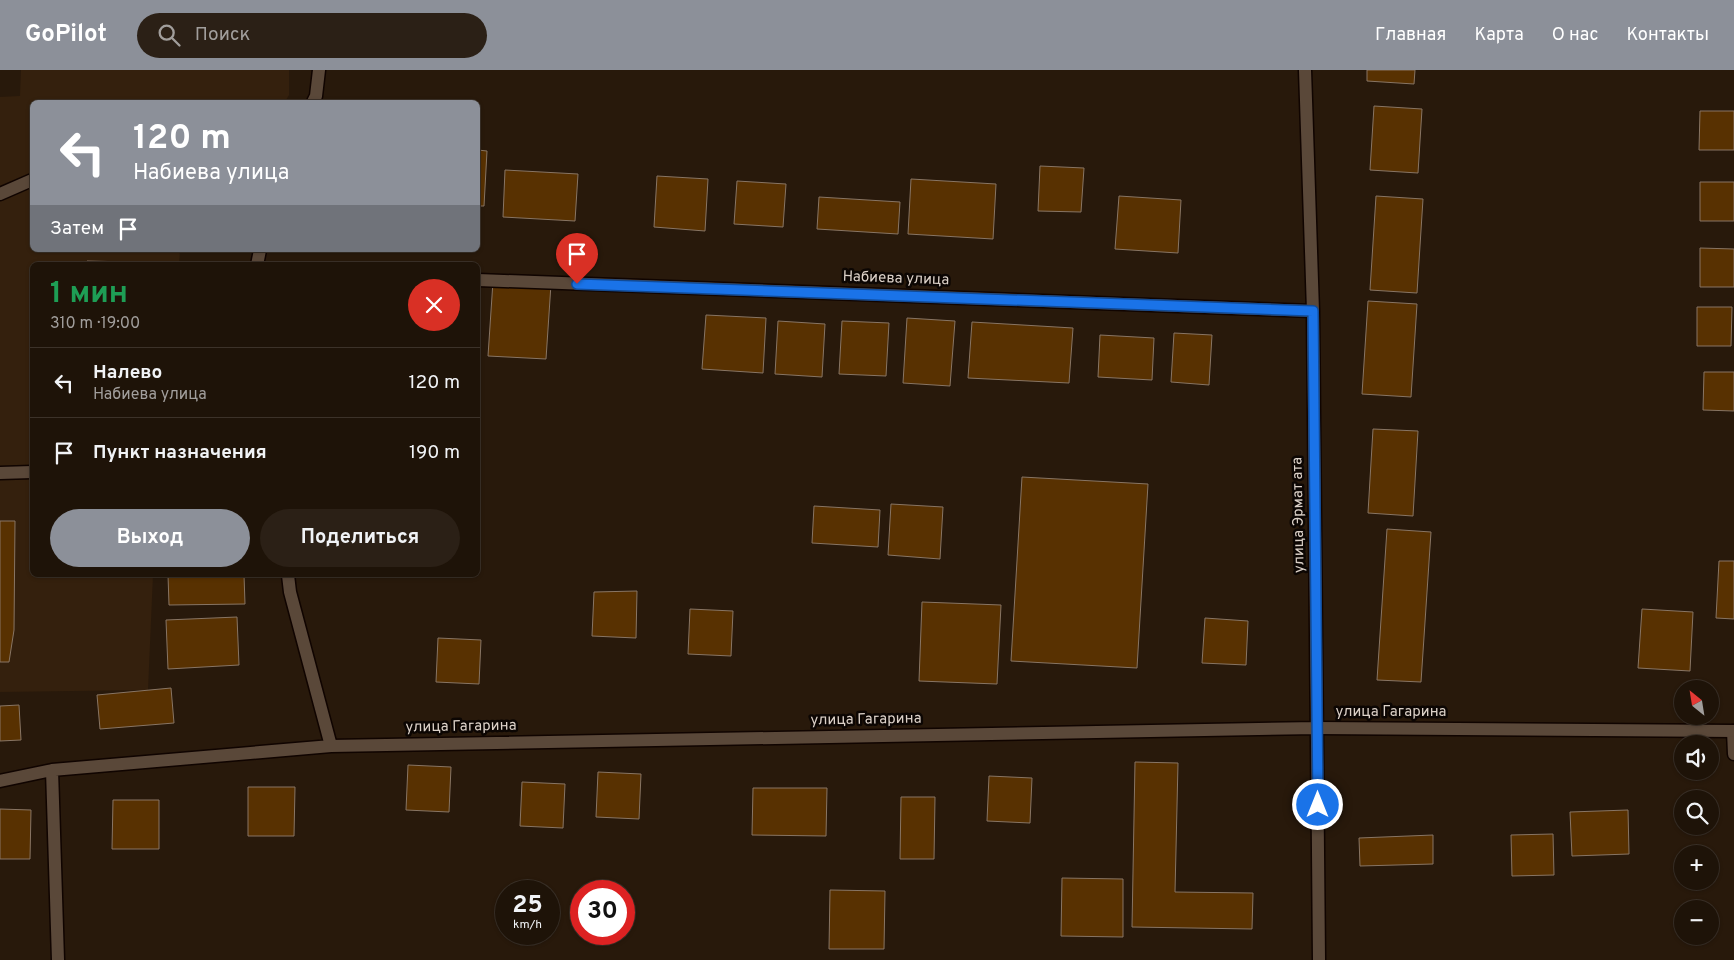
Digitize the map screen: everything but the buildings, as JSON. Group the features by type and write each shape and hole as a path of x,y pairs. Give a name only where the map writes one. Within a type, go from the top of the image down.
{"street":[{"path":"314,100 319,70"},
{"name":"улица Эрмат ата","path":"1305,70 1313,311 1319,960"},
{"path":"0,194 30,181"},
{"name":"Набиева улица","path":"480,280 1313,311"},
{"path":"0,473 30,472"},
{"path":"288,577 290,592 331,746"},
{"name":"улица Гагарина","path":"0,781 52,770 331,746 1317,728 1733,731"},
{"path":"1733,731 1734,754"},
{"path":"52,770 58,960"}],"shaded area":[{"path":"21,70 289,70 289,95 286,100 30,100 30,252 180,252 179,262 30,262 30,577 153,577 148,690 0,692 0,97 20,96"}],"route":[{"path":"577,284 1313,311 1318,805"}]}
